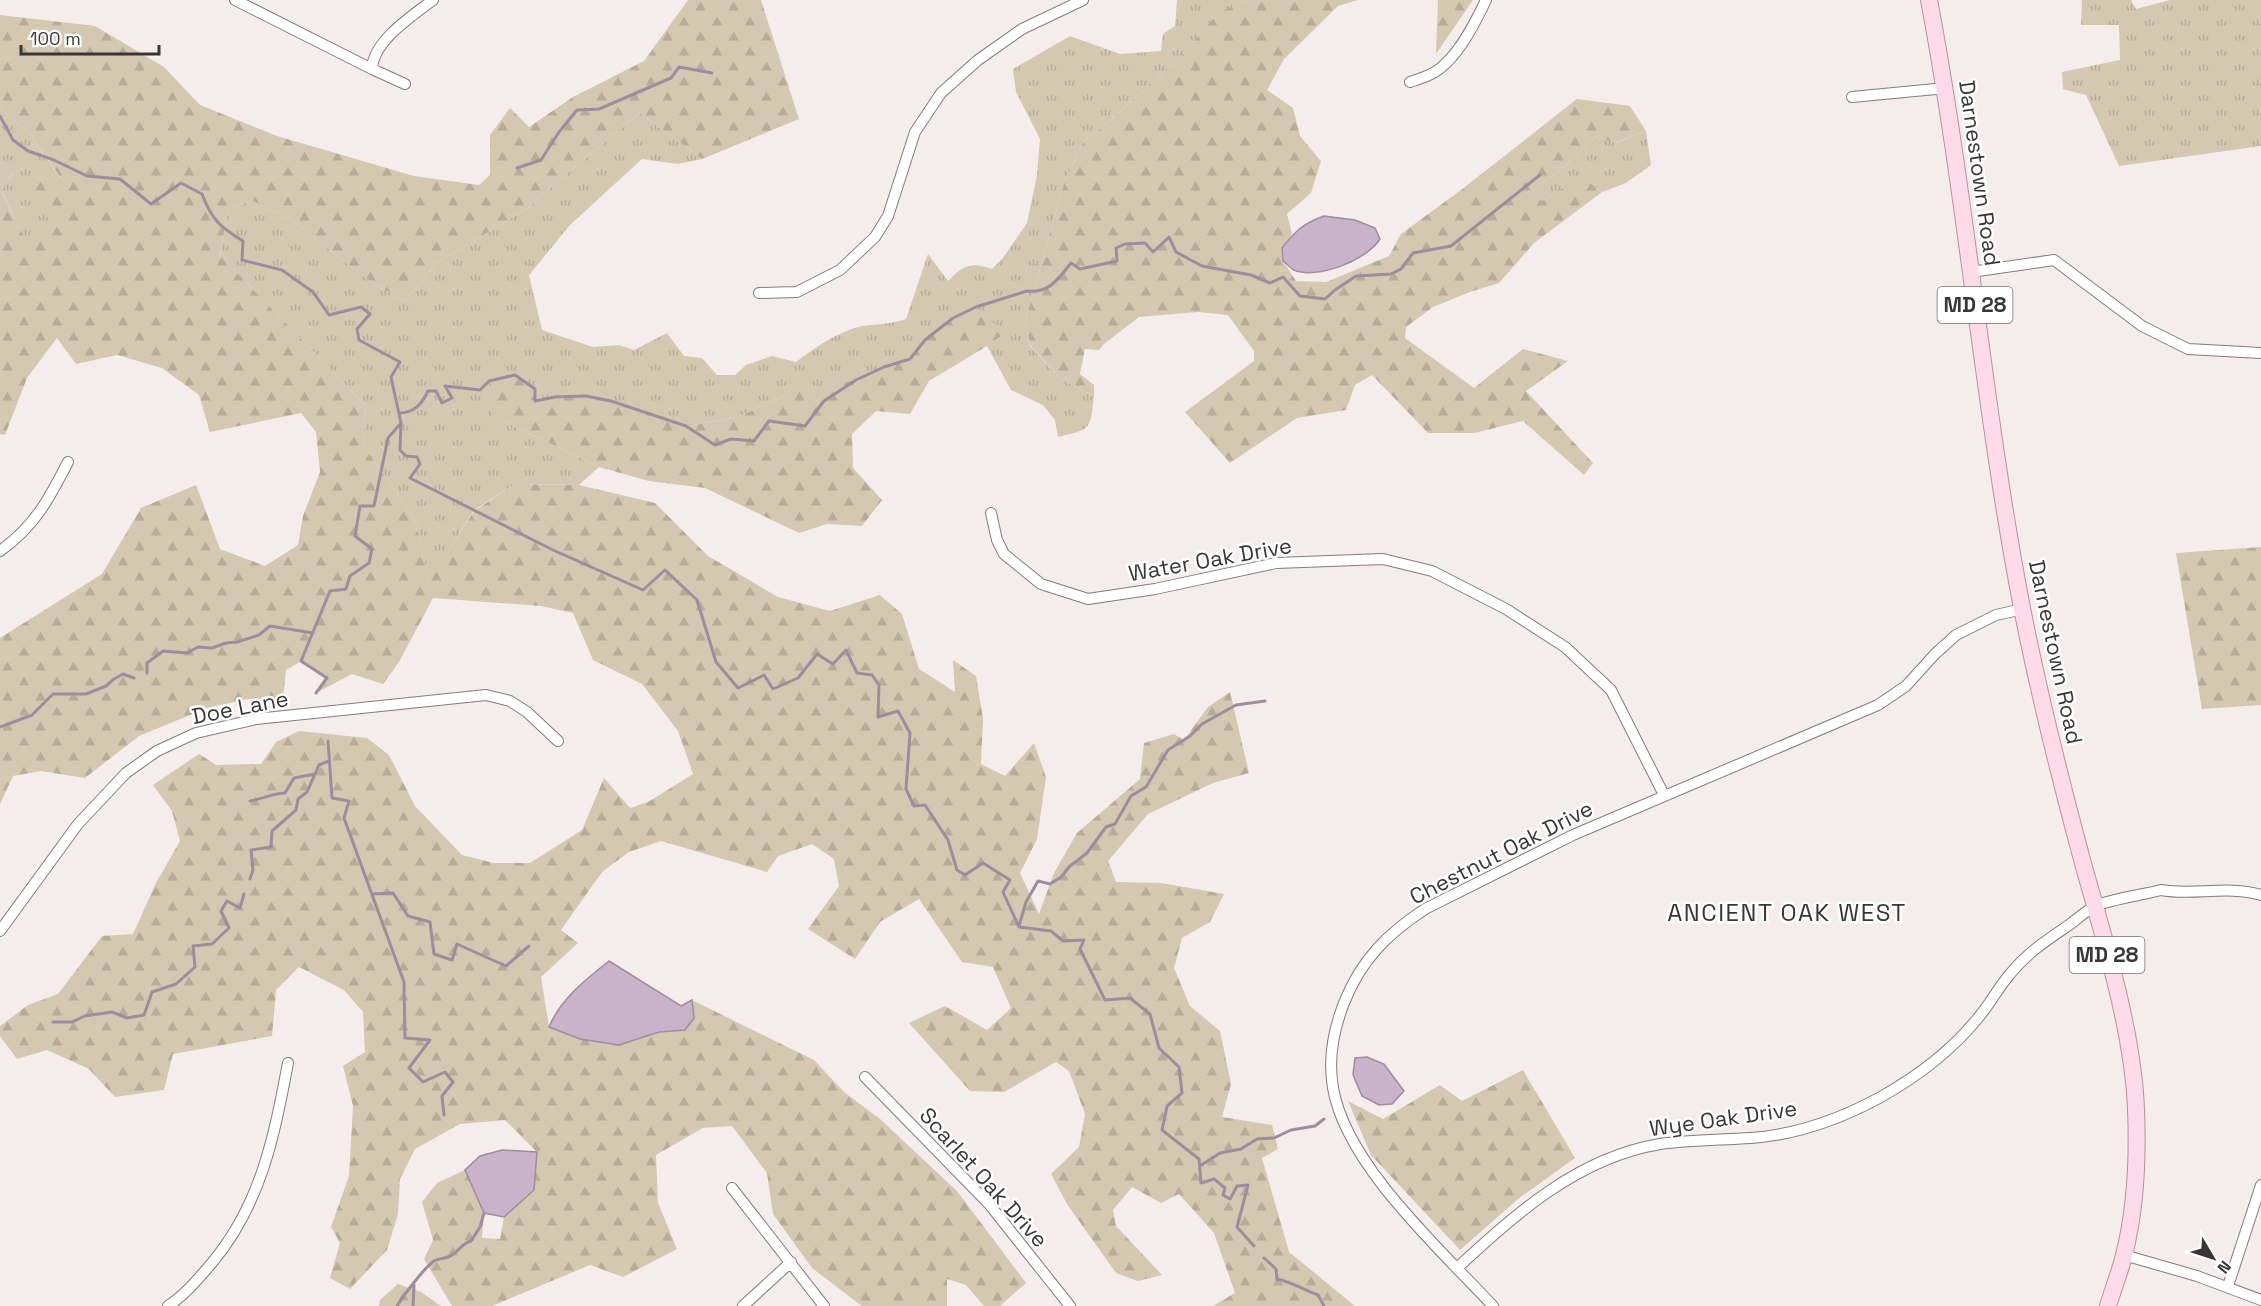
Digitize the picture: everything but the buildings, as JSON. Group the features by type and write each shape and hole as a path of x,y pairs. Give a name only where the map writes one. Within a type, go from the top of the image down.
{"main road":[{"name":"Darnestown Road","path":"1929,0 1946,88 1971,272 2022,609 2060,779 2095,906 2130,1057 2136,1107 2136,1173 2124,1255 2108,1306"}],"street":[{"path":"235,0 405,84"},
{"path":"372,69 372,60 379,47 409,18 433,0"},
{"path":"759,293 797,292 840,270 875,237 888,216 915,132 941,93 978,60 1022,28 1083,0"},
{"path":"1410,82 1429,76 1445,65 1474,25 1486,0"},
{"path":"1852,97 1946,88"},
{"path":"1971,272 2054,260 2142,326 2188,349 2260,353"},
{"path":"0,551 35,520 68,462"},
{"name":"Water Oak Drive","path":"991,513 997,540 1004,554 1041,584 1088,599 1155,589 1276,563 1383,559 1432,571 1506,609 1565,647 1611,690 1664,795"},
{"name":"Chestnut Oak Drive","path":"1493,1306 1380,1182 1355,1144 1342,1118 1333,1089 1330,1059 1336,1023 1353,982 1364,963 1379,945 1406,921 1425,909 1570,836 1878,705 1906,686 1956,635 1996,615 2022,609"},
{"name":"Doe Lane","path":"0,931 78,824 126,773 157,751 196,733 256,719 486,694 510,701 527,712 558,741"},
{"path":"2095,906 2161,890 2171,892 2218,890 2261,895"},
{"name":"Wye Oak Drive","path":"1458,1268 1514,1216 1560,1182 1611,1157 1658,1145 1698,1140 1752,1138 1794,1131 1840,1118 1882,1096 1922,1070 1962,1036 1979,1017 2009,975 2031,951 2095,906"},
{"path":"168,1306 197,1281 227,1246 248,1211 262,1176 277,1123 288,1064"},
{"name":"Scarlet Oak Drive","path":"865,1077 988,1204 1071,1306"},
{"path":"2228,1286 2261,1185"},
{"path":"732,1188 824,1306"},
{"path":"2124,1255 2228,1286 2261,1300"},
{"path":"743,1306 791,1262"}],"green space":[{"path":"688,0 761,0 799,119 702,159 640,113 528,208 437,263 404,301 367,279 293,221 251,200 228,211 220,255 366,406 363,445 415,519 429,581 474,511 515,484 579,485 655,503 708,556 778,597 830,611 880,595 902,614 919,669 955,692 953,660 976,676 983,719 981,764 1005,776 1034,743 1046,777 1037,839 1020,873 1039,914 1054,873 1077,833 1140,779 1144,743 1174,734 1184,740 1208,707 1230,692 1249,773 1213,783 1148,814 1108,861 1116,882 1161,883 1224,894 1210,922 1182,938 1174,968 1190,1006 1220,1031 1231,1084 1222,1117 1272,1125 1278,1149 1262,1158 1289,1252 1355,1306 1213,1306 1235,1293 1214,1233 1179,1194 1161,1203 1132,1187 1113,1210 1116,1226 1162,1275 1138,1281 1116,1273 1067,1204 1051,1174 1079,1147 1085,1114 1069,1071 1056,1062 1004,1092 970,1091 909,1023 945,1006 987,1030 1011,1008 993,967 962,962 919,899 880,922 855,959 808,929 839,886 834,859 812,844 778,856 767,872 661,841 629,852 602,872 561,930 578,943 541,977 549,1027 580,1039 619,1045 659,1032 685,1030 694,1018 692,1000 814,1060 844,1092 880,1119 957,1191 1026,1283 1000,1306 984,1306 966,1285 947,1279 947,1306 862,1306 812,1268 773,1214 767,1173 732,1126 703,1128 656,1155 658,1203 677,1249 623,1277 590,1265 492,1306 452,1306 424,1259 433,1240 422,1202 437,1183 465,1170 484,1213 482,1238 500,1239 504,1217 534,1190 537,1152 505,1120 460,1124 415,1149 400,1179 398,1214 387,1250 350,1289 330,1278 340,1243 331,1227 349,1176 353,1106 343,1066 365,1052 363,1012 344,990 299,967 276,990 272,1036 173,1054 164,1090 115,1097 89,1069 47,1050 17,1059 0,1036 0,1026 28,1005 58,994 102,936 133,934 156,883 180,841 172,811 153,785 199,754 216,765 261,764 276,742 299,731 367,738 389,755 415,806 462,855 494,863 530,863 582,830 604,778 630,808 648,802 693,774 678,731 642,684 593,660 573,613 541,606 433,598 399,662 383,684 352,674 316,693 327,678 301,661 286,670 283,699 248,699 207,708 139,736 85,778 41,771 13,776 0,804 0,638 102,574 141,508 196,485 220,549 265,566 298,545 303,516 320,472 316,432 301,413 210,432 199,395 162,368 117,355 76,364 57,338 27,378 5,435 0,434 0,162 13,171 2,193 25,239 52,224 25,184 60,177 30,135 0,107 0,15 95,26 164,67 200,105 277,136 414,176 479,185 490,175 490,135 510,108 529,127 573,97 644,61"},
{"path":"1177,0 1247,0 1219,13 1180,57 1110,121 1084,141 1064,183 1025,322 1030,346 1061,379 1094,396 1090,422 1077,432 1058,437 1055,420 1043,405 1011,390 987,346 1005,332 925,340 910,359 884,367 856,380 789,393 738,417 686,426 611,401 586,396 555,397 535,401 493,416 599,467 579,485 515,484 474,510 429,582 415,519 363,445 366,406 220,255 228,211 251,200 293,221 367,279 404,301 437,263 528,208 640,113 702,159 678,164 642,159 570,225 529,275 542,330 593,347 619,345 634,350 667,333 684,356 702,358 717,375 735,375 746,365 772,356 796,362 819,345 854,328 906,319 928,254 948,281 967,266 978,265 992,269 1003,258 1027,223 1037,175 1040,139 1016,92 1013,69 1070,36 1120,54 1161,51 1163,34 1175,26"},
{"path":"1247,0 1358,0 1338,6 1284,59 1267,90 1293,108 1300,136 1321,161 1311,193 1287,214 1292,234 1282,248 1283,261 1296,281 1326,282 1389,256 1401,234 1577,99 1630,106 1646,131 1615,143 1596,136 1563,168 1533,190 1542,201 1581,177 1602,192 1534,243 1499,283 1433,307 1406,327 1405,338 1474,388 1523,349 1568,361 1526,391 1593,463 1584,475 1523,421 1474,433 1428,433 1372,375 1355,385 1346,410 1297,418 1230,463 1185,412 1254,361 1254,351 1228,315 1198,312 1139,317 1099,350 1085,349 1080,374 1094,385 1094,396 1061,379 1030,345 1025,322 1064,183 1084,141 1110,121 1180,57 1219,12"},
{"path":"1438,0 1473,0 1436,54"},
{"path":"2082,0 2131,0 2136,9 2170,0 2261,0 2261,146 2119,166 2086,95 2063,89 2062,72 2120,60 2119,25 2081,25"},
{"path":"0,107 30,135 60,178 52,224 25,240 2,192 13,172 0,162"},
{"path":"1646,131 1651,165 1626,183 1602,192 1581,178 1542,201 1533,190 1563,168 1596,136 1616,143"},
{"path":"976,307 1005,333 929,381 910,414 876,411 852,434 853,468 882,500 862,526 827,524 799,533 705,488 649,481 599,467 493,416 489,381 515,375 535,389 536,401 555,397 586,396 611,401 686,426 738,417 791,392 856,380 884,367 910,359 925,340 953,318"},
{"path":"2261,547 2261,705 2202,709 2176,553"},
{"path":"1523,1070 1575,1158 1518,1199 1460,1250 1371,1155 1348,1101 1383,1119 1440,1085 1462,1101"},
{"path":"398,1284 421,1292 441,1306 379,1306 380,1300"}],"shaded area":[{"path":"1324,216 1355,220 1375,228 1380,239 1364,254 1341,266 1315,272 1294,270 1283,261 1282,248 1300,228"},
{"path":"609,961 681,1006 692,1000 694,1018 685,1030 659,1032 619,1045 580,1039 549,1027 567,999"},
{"path":"1367,1057 1384,1064 1404,1091 1392,1104 1379,1105 1362,1096 1353,1075 1355,1058"},
{"path":"502,1150 537,1152 534,1190 504,1217 484,1213 465,1170 480,1156"}],"waterway":[{"path":"517,168 541,160 577,110 599,109 671,78 679,67 712,73"},
{"path":"0,116 13,140 28,151 54,160 87,176 120,179 151,204 181,183 202,194 209,210 218,222 243,241 242,260 282,270 313,292 329,315 361,307 370,314 357,329 359,340 400,362 391,377 401,423 388,438 374,506 360,506 355,536 372,549 369,563 350,576 346,589 330,591 301,661 327,678 316,693"},
{"path":"399,413 417,407 428,391 436,391 442,403 452,398 445,386 480,390 489,381 515,375 535,389 535,401 555,397 586,396 611,401 686,426 715,445 731,439 754,441 769,421 805,426 824,401 856,380 884,367 910,359 925,340 953,318 976,307 1027,291 1041,290 1053,284 1071,263 1080,269 1117,261 1116,248 1125,244 1145,243 1153,252 1169,237 1176,252 1202,266 1251,275 1270,283 1283,277 1300,296 1325,299 1356,276 1391,274 1401,269 1413,253 1451,246 1540,175"},
{"path":"401,423 400,450 406,456 417,457 420,464 410,478 553,550 643,590 665,570 697,600 716,662 738,688 764,675 773,689 798,678 817,654 833,664 846,650 857,673 872,675 879,685 878,717 898,711 910,733 906,789 914,806 925,805 948,840 957,870 965,875 983,863 1010,880 1003,892 1019,927 1051,931 1063,941 1084,940 1080,949 1105,1000 1130,998 1150,1014 1159,1048 1179,1067 1182,1093 1167,1106 1162,1130 1199,1159 1201,1183 1214,1179 1225,1188 1223,1195 1230,1199 1237,1186 1248,1185 1237,1227 1254,1246"},
{"path":"147,673 147,663 163,651 187,653 198,647 212,648 259,635 270,626 313,633"},
{"path":"0,727 32,715 53,694 86,694 106,686 123,674 134,678"},
{"path":"1019,926 1026,902 1038,881 1050,884 1087,853 1106,827 1115,824 1131,796 1146,787 1168,750 1190,736 1202,724 1236,705 1265,701"},
{"path":"328,741 332,798 349,801 344,818 404,982 405,1038 430,1040 409,1068 423,1082 445,1072 453,1082 442,1096 444,1115"},
{"path":"250,879 253,870 251,850 271,847 272,831 296,810 298,799 307,792 319,765 329,761"},
{"path":"250,801 285,793 294,778 315,774"},
{"path":"372,894 393,893 408,916 430,922 434,954 452,960 457,944 506,966 529,946"},
{"path":"53,1022 72,1022 85,1016 112,1012 127,1018 144,1015 152,992 176,984 195,967 193,946 212,944 229,928 221,911 227,901 240,908 244,894"},
{"path":"1200,1166 1220,1153 1241,1149 1257,1139 1274,1138 1291,1130 1315,1126 1324,1119"},
{"path":"397,1306 430,1264 450,1256 471,1241 480,1227 484,1213"},
{"path":"1264,1258 1276,1269 1277,1279 1318,1295 1324,1306"},
{"path":"413,1306 414,1285"}],"district":[{"name":"ANCIENT OAK WEST","path":"1787,913"}]}
